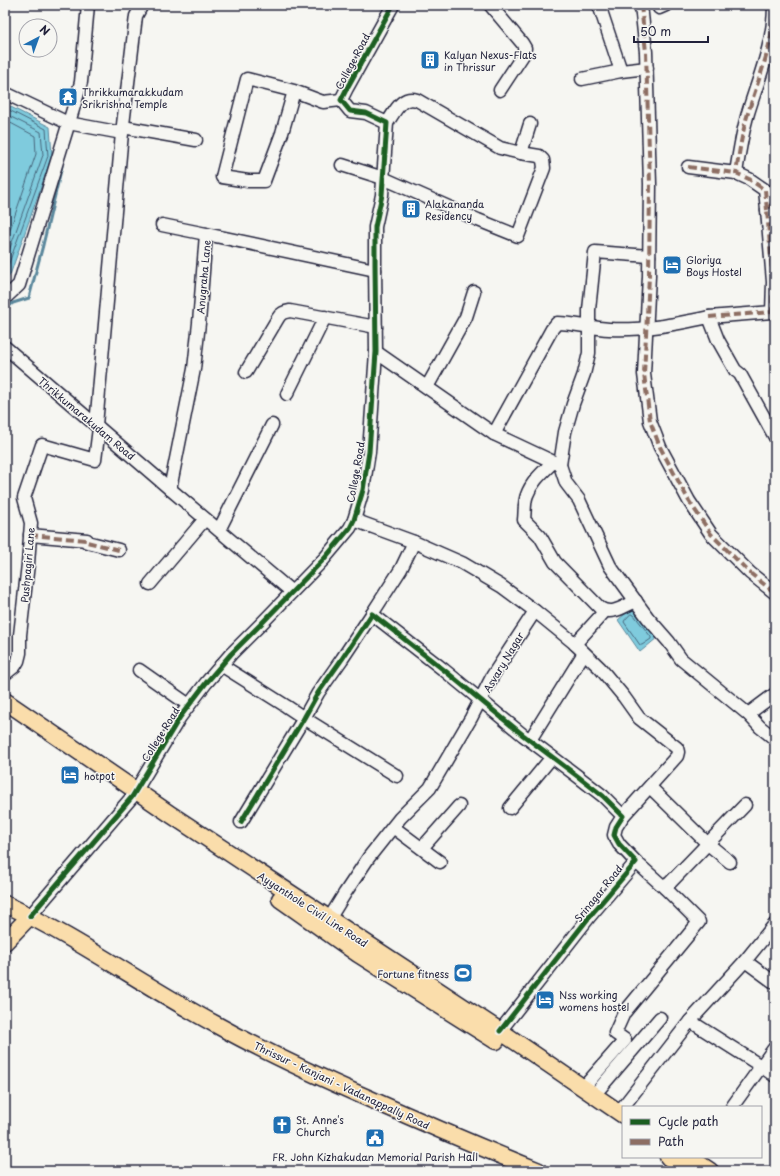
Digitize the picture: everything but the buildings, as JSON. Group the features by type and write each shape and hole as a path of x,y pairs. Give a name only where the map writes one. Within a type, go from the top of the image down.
{"main road":[{"name":"Ayyanthole Civil Line Road","path":"5,701 134,794"},
{"name":"Ayyanthole Civil Line Road","path":"5,714 134,794 329,919 500,1031 589,1092 622,1118"},
{"path":"134,794 358,954 622,1118"},
{"name":"Thrissur - Kanjani - Vadanappally Road","path":"5,904 30,916 214,1024 295,1066 433,1127 539,1171"},
{"path":"5,942 30,916"},
{"path":"672,1158 691,1163 710,1171"}],"street":[{"path":"5,298 19,285 81,82 88,5"},
{"path":"97,426 123,130 136,16 142,5"},
{"name":"College Road","path":"30,916 134,794 180,717 189,705 221,666 324,559 350,528 354,520 363,490 369,452 376,352 375,227 382,195 387,123 366,113 350,110 341,100 393,5"},
{"path":"490,5 525,48 500,90"},
{"path":"599,5 621,71"},
{"path":"641,5 646,52 650,184 649,256 644,374 650,421 660,447 690,501 711,534 750,573 775,594"},
{"path":"736,173 740,144 767,54 774,20 774,5"},
{"path":"582,79 621,71 646,68"},
{"path":"294,91 282,133 264,181 248,181 222,177 247,79 294,91 323,102 341,100"},
{"path":"5,93 68,123 196,140"},
{"path":"342,165 383,178 518,236 544,168 543,160 539,156 521,154 500,148 411,98 400,103 387,123"},
{"path":"521,154 530,124"},
{"path":"494,434 557,323 608,329 645,329 709,317 772,312 773,282 766,210 766,190 749,178 736,173 688,167"},
{"path":"766,210 775,200"},
{"path":"162,225 206,234"},
{"name":"Anugraha Lane","path":"170,489 194,369 206,234 375,270"},
{"path":"636,600 615,611 605,611 561,569 555,562 540,536 524,520 527,495 534,483 541,474 557,464 572,404 584,374 588,353 589,310 595,252 649,256"},
{"path":"427,387 466,317 474,292"},
{"path":"246,372 281,314 285,311 376,327"},
{"path":"287,394 325,317"},
{"path":"709,317 718,340 735,370 740,374 774,434"},
{"name":"Thrikkumarakudam Road","path":"5,346 292,592"},
{"path":"376,352 494,434 557,464 566,483 579,500 610,566 648,618 669,642 681,659 748,714 775,739"},
{"path":"219,530 272,425"},
{"name":"Pushpagiri Lane","path":"5,674 15,666 20,653 20,635 31,523 24,498 42,446 95,460 97,426"},
{"path":"150,584 206,519"},
{"path":"354,520 414,542 462,563 501,586 535,611 600,668 639,718 677,748 677,756 623,816 603,796 372,614"},
{"path":"30,535 87,540 87,542 119,550"},
{"path":"241,822 318,693 401,569 414,542"},
{"name":"Asvary Nagar","path":"329,919 369,857 400,818 430,788 481,700 493,675 535,611"},
{"path":"574,644 605,611"},
{"path":"530,740 584,653"},
{"path":"221,666 397,776"},
{"path":"139,670 189,705"},
{"path":"748,714 775,694"},
{"path":"510,808 552,757"},
{"path":"650,787 708,844 730,862"},
{"path":"665,888 744,805"},
{"path":"422,848 459,806"},
{"name":"Srinagar Road","path":"500,1031 590,916 636,862 619,844 614,835 616,827 623,816"},
{"path":"393,827 440,862"},
{"path":"589,1092 625,1040 615,1033 624,1013 699,922 636,862"},
{"path":"630,1106 690,1021 745,961 775,924"},
{"path":"745,961 775,983"},
{"path":"589,1092 660,1018"},
{"path":"690,1021 775,1076"},
{"path":"733,1106 775,1047"}],"water":[{"path":"5,104 50,127 52,156 10,275 5,281"},
{"path":"633,607 657,638 640,652 618,620"}],"waterway":[{"path":"5,309 13,303 29,298 62,166"}],"marked path":[{"path":"641,5 646,52 650,184 649,276 644,374 650,421 660,447 689,501 711,534 750,573 775,593"},
{"path":"767,210 765,190 749,179 736,173 746,120 769,46 774,5"},
{"path":"688,167 736,173"},
{"path":"709,317 772,312 773,282 767,210 775,200"},
{"path":"30,535 87,540 87,542 119,550"}],"cycle path":[{"path":"30,916 132,797 180,717 206,683 231,654 324,559 350,528 354,520 363,490 369,452 376,352 375,227 382,195 387,123 366,113 350,111 341,100 393,5"},
{"path":"241,822 318,693 372,614 444,670 523,735 603,796 623,816 616,827 614,835 619,844 636,862 590,916 500,1031"}],"place":[{"name":"Kalyan Nexus-Flats in Thrissur","path":"430,60"},
{"name":"Thrikkumarakkudam Srikrishna Temple","path":"68,97"},
{"name":"Alakananda Residency","path":"411,209"},
{"name":"Gloriya Boys Hostel","path":"672,265"},
{"name":"hotpot","path":"70,775"},
{"name":"Fortune fitness","path":"463,973"},
{"name":"Nss working womens hostel","path":"545,1000"},
{"name":"St. Anne's Church","path":"282,1125"},
{"name":"FR. John Kizhakudan Memorial Parish Hall","path":"375,1138"}]}
